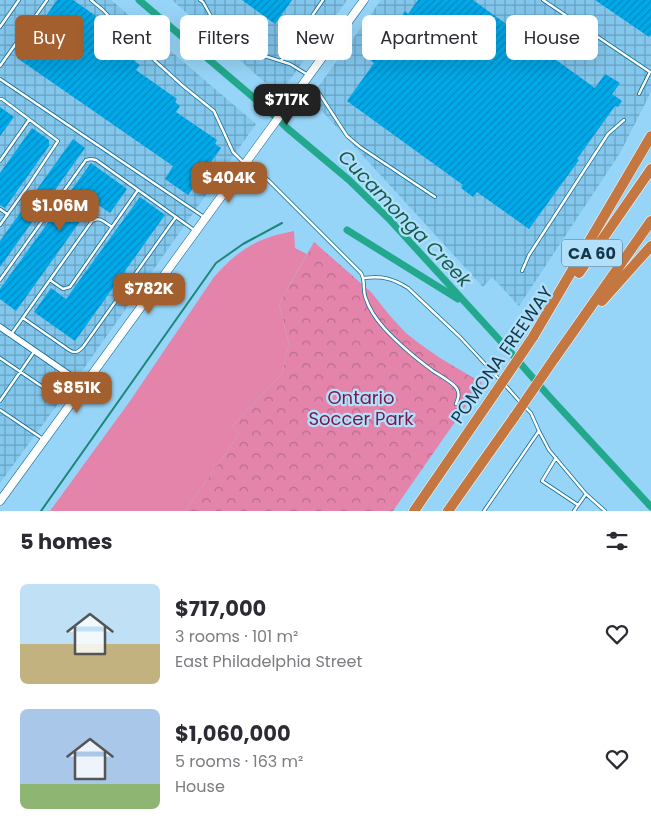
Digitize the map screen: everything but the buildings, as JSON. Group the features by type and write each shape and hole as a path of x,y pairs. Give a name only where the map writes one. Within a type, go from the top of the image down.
{"highway":[{"path":"534,337 651,136"},
{"name":"POMONA FREEWAY","path":"414,511 651,169"},
{"name":"CA 60","path":"448,511 651,221"},
{"path":"571,335 651,246"}],"street":[{"path":"1,499 364,0"},
{"path":"0,327 84,385"}],"lane":[{"path":"0,27 19,0"},
{"path":"0,66 47,0"},
{"path":"91,0 183,86 214,111 233,152 245,164 268,180 357,268 364,278 363,287 366,298 380,322 409,352 455,386 459,396 456,404"},
{"path":"200,0 216,25 255,54 290,64 309,76"},
{"path":"281,61 323,0"},
{"path":"543,0 650,72 639,94"},
{"path":"0,79 205,218"},
{"path":"319,93 347,136 360,147 435,197"},
{"path":"0,100 2,99 58,141 0,225"},
{"path":"0,160 29,120"},
{"path":"522,271 529,255 608,134 624,120"},
{"path":"0,280 86,160 96,160 195,231"},
{"path":"50,280 63,289 70,287 138,190"},
{"path":"0,209 7,215"},
{"path":"23,318 72,352 78,352 176,217"},
{"path":"11,335 92,221 96,219 101,220 112,228"},
{"path":"364,278 378,276 399,282 408,288 460,337 530,413 549,450 586,494 605,511"},
{"path":"0,401 35,351"},
{"path":"0,358 52,394"},
{"path":"0,410 44,440"},
{"path":"484,511 539,431"},
{"path":"556,458 542,481 578,505"},
{"path":"574,511 586,494"}],"shaded area":[{"path":"0,0 111,0 129,15 94,15 94,60 170,60 170,50 256,124 82,371 0,483"},
{"path":"172,0 347,0 336,15 278,15 278,60 304,60 279,95 240,60 268,60 268,15 189,15"},
{"path":"381,0 651,0 651,92 620,153 519,306 492,277 483,287 310,98 338,60 352,60 352,40 362,26 362,60 496,60 496,15 370,15"}],"green space":[{"path":"294,231 295,248 307,254 279,304 289,344 282,374 232,426 239,434 185,511 50,511 130,401 214,277 232,259 250,246 269,237"},
{"name":"Ontario Soccer Park","path":"314,242 371,292 406,333 440,358 482,383 393,511 185,511 239,434 232,426 282,374 289,344 279,304"}],"waterway":[{"name":"Cucamonga Creek","path":"139,0 349,180 389,219 651,507"},
{"path":"41,511 216,263 243,244 282,223"},
{"name":"Cucamonga Creek","path":"347,230 458,299"}]}
